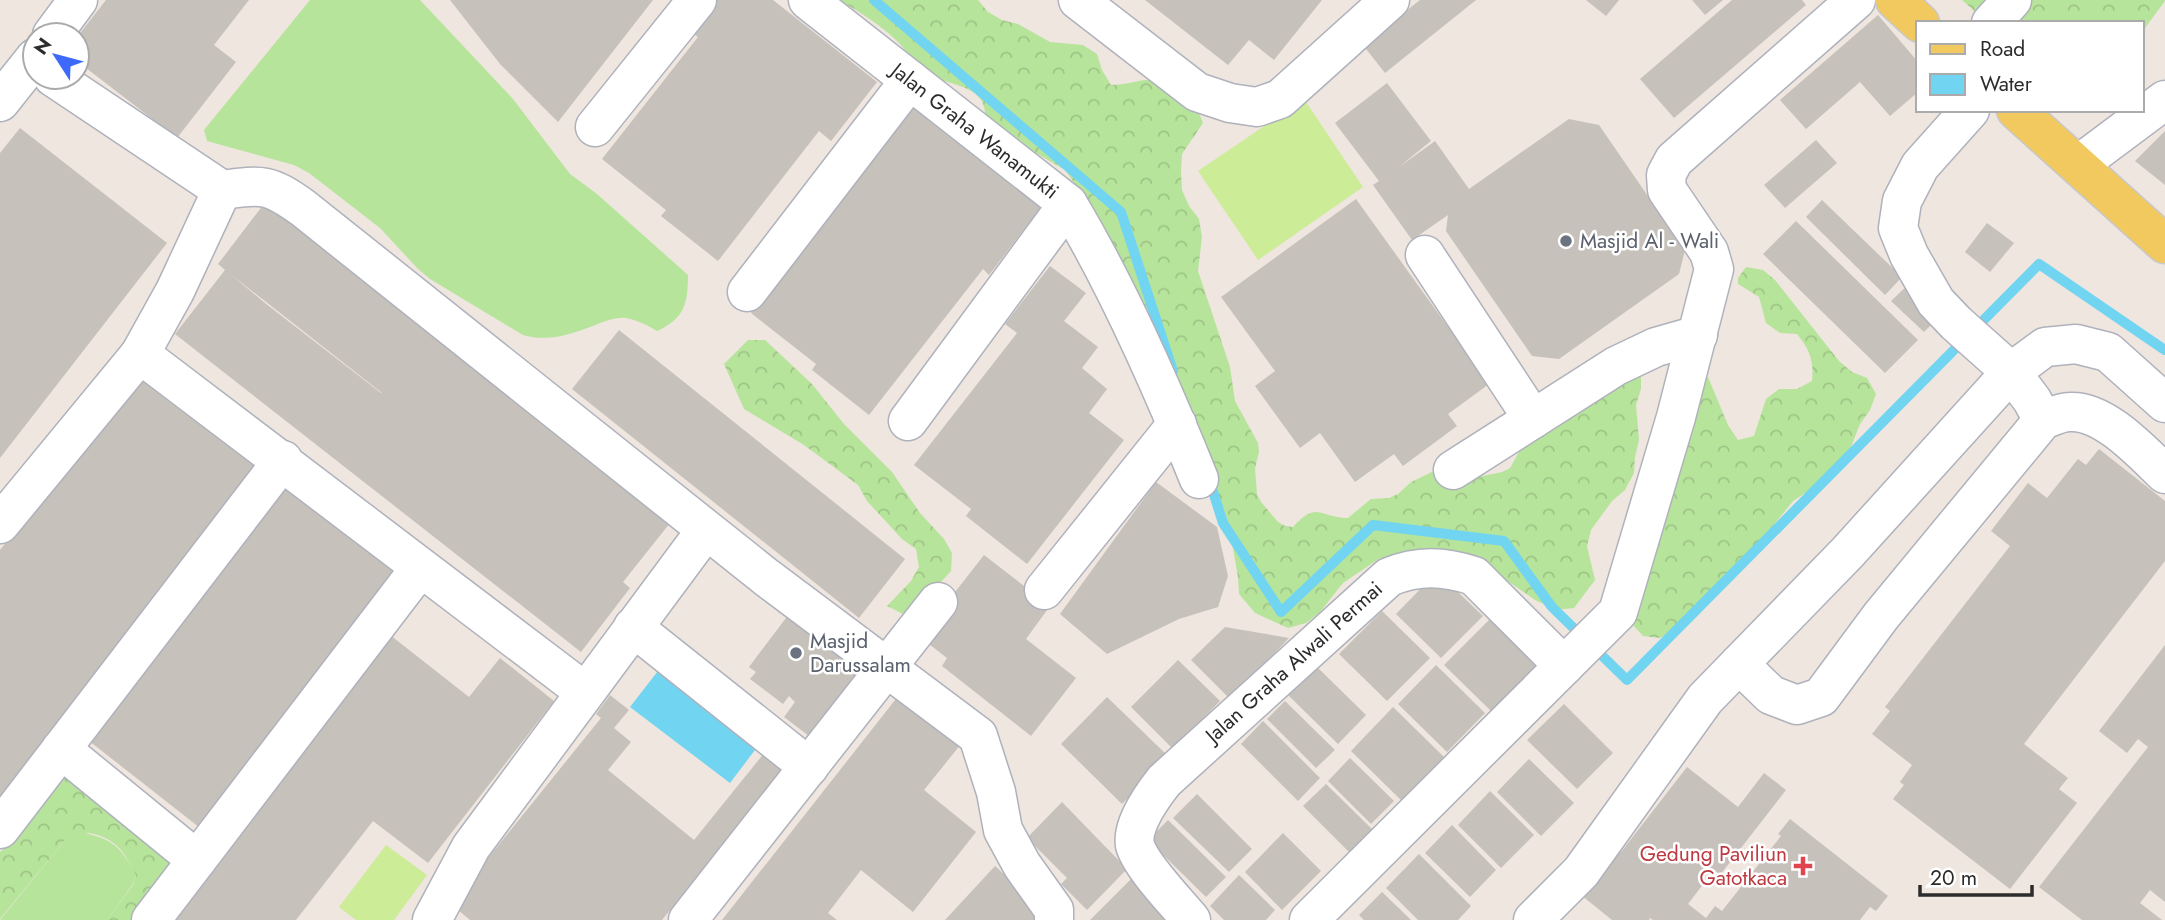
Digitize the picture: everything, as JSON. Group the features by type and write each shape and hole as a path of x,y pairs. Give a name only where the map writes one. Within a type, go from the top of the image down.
{"main road":[{"path":"1895,0 1918,21"},
{"path":"2018,112 2165,244"}],"street":[{"path":"65,21 78,0"},
{"path":"595,127 697,0"},
{"name":"Jalan Graha Wanamukti","path":"808,0 1068,204 1093,245 1177,424 1199,479"},
{"path":"1078,0 1197,92 1230,103 1257,107 1280,99 1390,0"},
{"path":"1309,920 1618,612 1698,335 1714,269 1709,252 1667,190 1666,175 1674,160 1856,0"},
{"path":"1993,21 2011,0"},
{"path":"0,102 21,80"},
{"path":"747,292 910,80"},
{"path":"85,91 222,190 256,185 277,190 303,208 706,530 978,736 996,792 1003,830 1022,865 1054,910 1054,920"},
{"path":"2078,165 2165,100"},
{"path":"1968,112 1920,166 1902,201 1898,228 1922,281 1936,302 2003,366 2032,400 2043,420"},
{"path":"0,524 140,354 175,291 222,190"},
{"path":"908,421 1068,204"},
{"path":"1425,255 1533,419"},
{"path":"1453,470 1616,366 1656,347 1698,335"},
{"path":"1532,920 1581,872 1705,699 1865,533 2003,366 2045,347 2076,344 2108,352 2165,402"},
{"path":"140,354 585,692"},
{"path":"1739,664 1771,695 1797,705 1821,697 1881,616 2043,420 2068,411 2089,414 2115,429 2165,474"},
{"path":"1044,590 1177,424"},
{"path":"0,829 283,460"},
{"path":"432,920 471,847 706,530"},
{"name":"Jalan Graha Alwali Permai","path":"1191,920 1144,864 1134,843 1140,818 1151,797 1164,781 1389,577 1407,569 1430,567 1474,576 1572,658"},
{"path":"151,920 420,568"},
{"path":"688,920 938,602"},
{"path":"633,627 809,767"},
{"path":"61,750 197,860"}],"green space":[{"path":"310,0 420,0 513,99 570,174 597,194 688,275 687,294 679,316 657,331 638,321 622,318 558,336 541,338 523,335 430,279 380,228 309,173 294,165 207,141 204,130"},
{"path":"839,0 978,0 988,12 1002,20 1018,24 1050,42 1083,45 1097,54 1111,85 1152,80 1191,94 1203,123 1182,154 1181,172 1182,190 1199,219 1202,237 1198,271 1230,367 1235,401 1258,443 1255,468 1257,494 1278,522 1285,526 1293,527 1314,512 1348,518 1371,499 1389,498 1398,494 1411,482 1434,471 1473,478 1502,472 1510,468 1523,445 1641,372 1641,389 1636,405 1639,440 1634,473 1625,490 1612,501 1591,530 1587,546 1595,580 1574,608 1556,610 1535,600 1492,570 1460,562 1380,558 1343,583 1320,612 1306,623 1288,628 1255,613 1239,594 1232,543 1207,490 1167,354 1164,328 1154,313 1129,301 1100,219 1065,170 1024,146 985,114 978,96 970,90 922,71 891,35"},
{"path":"1962,0 2165,0 2144,29 2144,21 1986,21"},
{"path":"1304,99 1363,187 1258,260 1198,171"},
{"path":"1746,267 1763,270 1775,280 1839,361 1852,372 1867,378 1876,394 1847,457 1836,473 1793,501 1727,584 1690,621 1660,638 1643,636 1631,623 1691,378 1708,377 1728,425 1738,440 1754,436 1766,399 1779,389 1797,389 1812,381 1812,362 1797,334 1780,333 1766,323 1759,297 1738,284 1738,278"},
{"path":"748,340 765,340 812,384 844,424 892,472 920,513 944,539 952,553 951,571 918,607 903,614 887,606 911,581 919,567 916,549 902,539 867,501 858,485 804,445 744,409 724,364"},
{"path":"70,760 180,847 142,920 107,920 133,885 136,875 116,845 102,837 86,833 65,840 0,919 0,852 15,840"},
{"path":"80,832 114,845 136,875 133,884 107,920 0,920 65,840"},
{"path":"386,845 427,875 394,920 356,920 339,907"}],"water":[{"path":"665,662 764,738 730,783 630,707"}],"building":[{"path":"106,0 249,0 214,45 236,62 177,138 91,72 90,21"},
{"path":"450,0 653,0 558,122 500,64"},
{"path":"716,0 773,0 877,82 831,141 819,131 718,261 661,216 666,210 602,159 698,37 691,32"},
{"path":"1145,0 1322,0 1274,60 1249,40 1228,65"},
{"path":"1420,0 1476,0 1385,73 1363,45"},
{"path":"1586,0 1619,0 1606,16"},
{"path":"1692,0 1723,0 1705,15"},
{"path":"1732,0 1802,0 1806,5 1674,118 1640,79"},
{"path":"1878,15 1916,60 1916,94 1890,116 1860,82 1806,129 1780,100"},
{"name":"Masjid Al - Wali","path":"1387,83 1431,141 1399,167 1435,141 1469,189 1569,119 1599,125 1685,250 1679,274 1559,359 1532,356 1446,231 1448,215 1412,240 1373,185 1379,181 1335,123"},
{"path":"913,105 1042,206 989,275 983,269 869,415 812,370 816,364 751,313"},
{"path":"20,128 167,243 0,458 0,153"},
{"path":"2165,131 2165,185 2135,161"},
{"path":"1816,140 1837,163 1785,208 1764,185"},
{"path":"1356,199 1489,384 1448,414 1457,426 1403,466 1394,454 1355,482 1320,433 1300,448 1255,386 1275,371 1221,297"},
{"path":"267,200 674,518 623,582 630,588 581,652 175,334 225,270 218,264","holes":["229,273 382,393 265,303"]},
{"path":"1822,200 1902,277 1885,295 1806,217"},
{"path":"1796,221 1918,340 1885,373 1763,254"},
{"path":"1987,223 2014,243 1990,272 1965,252"},
{"path":"1050,266 1086,293 1064,321 1098,347 1082,368 1107,389 1089,413 1124,440 1027,564 966,516 971,509 914,465 1017,333 1005,324"},
{"path":"1909,284 1941,315 1924,332 1891,301"},
{"path":"619,330 905,559 859,618 572,389"},
{"path":"139,372 265,470 0,811 0,550"},
{"path":"2099,449 2165,501 2165,561 2024,744 2068,778 2059,789 2077,803 2010,889 1893,799 1904,785 1900,782 1912,765 1872,734 1890,711 1885,707 2010,546 1991,531 2028,483 2047,498 2078,459 2086,465"},
{"path":"277,480 403,578 204,831 79,733"},
{"path":"1156,482 1217,527 1228,576 1218,607 1179,619 1107,654 1060,614"},
{"path":"984,555 1050,606 1026,639 1076,678 1031,736 942,666 947,658 920,637"},
{"path":"1437,572 1483,616 1441,658 1396,614"},
{"path":"792,610 867,667 813,739 784,717 795,702 789,696 783,704 750,679 756,672 749,667"},
{"path":"1382,611 1430,658 1387,701 1339,654"},
{"path":"1490,619 1537,665 1491,711 1444,665"},
{"path":"1225,627 1289,638 1230,699 1191,660"},
{"path":"390,635 469,697 500,658 554,701 428,863 373,821 296,920 168,920"},
{"path":"2165,645 2165,902 2150,890 2140,903 2162,920 2082,920 2039,887 2148,747 2138,739 2127,753 2099,731"},
{"path":"1178,660 1220,701 1173,749 1131,707"},
{"path":"1436,665 1485,713 1447,752 1398,704"},
{"path":"1316,666 1366,715 1338,744 1287,694"},
{"path":"610,695 629,710 614,728 631,742 608,770 694,840 765,752 789,771 720,860 714,856 662,920 470,920 451,904 601,718 596,714"},
{"path":"899,695 961,744 924,790 976,832 913,912 861,870 828,913 837,920 722,920"},
{"path":"1107,697 1169,757 1122,804 1061,744"},
{"path":"1285,701 1335,750 1316,768 1267,719"},
{"path":"1564,704 1613,753 1577,789 1527,740"},
{"path":"1393,707 1444,757 1402,801 1351,751"},
{"path":"1263,721 1320,778 1298,801 1241,744"},
{"path":"1350,758 1394,801 1371,824 1328,781"},
{"path":"1529,759 1574,803 1541,836 1497,792"},
{"path":"1687,767 1738,807 1764,773 1786,790 1720,875 1714,870 1688,904 1706,918 1715,906 1722,911 1781,836 1778,834 1790,819 1888,896 1876,911 1870,907 1860,920 1612,920 1581,895 1617,848 1621,852"},
{"path":"1326,784 1375,832 1352,855 1303,806"},
{"path":"1490,791 1534,835 1501,868 1458,825"},
{"path":"1197,794 1252,849 1229,872 1173,818"},
{"path":"1062,802 1127,869 1087,910 1061,884 1067,878 1027,838"},
{"path":"1168,820 1226,877 1206,897 1148,840"},
{"path":"1452,825 1496,870 1470,897 1425,853"},
{"path":"1283,833 1321,871 1282,910 1245,872"},
{"path":"1419,854 1471,906 1458,920 1418,920 1386,888"},
{"path":"995,866 1045,912 1038,920 945,920"},
{"path":"1135,875 1175,920 1090,920"},
{"path":"1239,875 1275,910 1266,920 1224,920 1210,906"},
{"path":"1382,892 1411,920 1364,920 1359,915"}],"waterway":[{"path":"874,0 1121,212 1173,371"},
{"path":"1209,479 1223,523 1281,612 1373,525 1504,541 1552,607 1627,680 2039,264 2165,350"}],"place":[{"name":"Masjid Al - Wali","path":"1566,241"},
{"name":"Masjid Darussalam","path":"796,653"},
{"name":"Gedung Paviliun Gatotkaca","path":"1803,866"}]}
